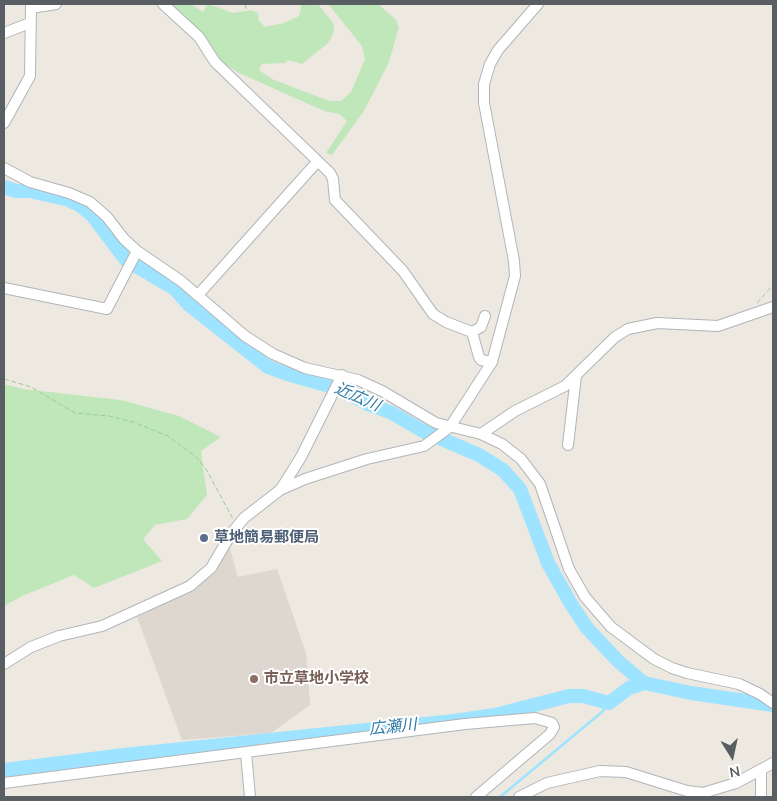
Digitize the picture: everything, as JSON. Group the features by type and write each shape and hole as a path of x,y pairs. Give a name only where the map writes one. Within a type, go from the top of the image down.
{"street":[{"path":"4,123 30,76 31,6 56,4"},
{"path":"163,4 199,37 215,62 332,177 335,200 403,271 427,308 446,322 472,332"},
{"path":"4,664 38,644 59,636 102,626 190,586 211,568 236,526 255,508 280,490 305,479 367,459 424,446 450,427 492,362 499,343 515,269 484,104 484,84 490,64 498,50 538,4"},
{"path":"4,33 30,23"},
{"path":"198,296 317,162"},
{"path":"4,168 30,182 69,193 90,202 107,217 136,254 198,296 245,336 274,354 305,368 341,379 371,385 432,422 481,434 510,450 535,476 545,497 569,569 585,597 611,626 654,660 687,673 730,681 760,694 773,703"},
{"path":"4,288 107,309 136,254"},
{"path":"481,434 515,410 565,386 615,337 628,329 657,323 712,327 773,307"},
{"path":"472,332 481,326 485,316"},
{"path":"472,332 479,357 481,360 492,362"},
{"path":"568,445 576,376"},
{"path":"280,490 330,403 341,379"},
{"path":"4,783 523,718 543,719 552,723 554,727 550,734 482,795"},
{"path":"246,753 250,797"},
{"path":"520,797 547,783 600,771 626,772 687,791 703,793 736,783 773,763"},
{"path":"761,770 761,797"}],"path":[{"path":"245,4 246,9"},
{"path":"749,316 757,302 773,285"},
{"path":"4,379 31,387 76,413 108,416 133,422 168,436 196,457 206,469 219,490 236,526"}],"shaded area":[{"path":"229,545 238,577 277,569 306,653 310,705 271,733 182,740 137,617 195,589 215,570"}],"green space":[{"path":"166,4 191,4 203,12 208,4 233,13 252,10 258,13 259,21 265,27 284,23 299,16 300,4 318,4 334,24 333,35 327,44 302,64 288,60 285,63 262,64 259,70 272,79 329,101 341,101 351,92 365,59 362,46 328,4 378,4 396,20 399,27 389,62 364,111 332,155 326,153 347,121 339,114 324,111 237,72 223,63 208,42"},
{"path":"4,384 23,389 121,400 179,416 221,437 201,451 207,495 187,519 155,525 143,539 162,561 94,588 74,575 22,596 4,606"}],"waterway":[{"name":"近広川","path":"4,187 16,191 30,191 69,200 81,206 92,215 126,260 175,289 188,304 268,367 340,389 370,405 390,412 423,431 479,455 503,470 520,489 548,563 571,604 587,628 619,662 644,683"},
{"name":"広瀬川","path":"4,770 124,755 454,721 495,715 569,696 583,696 609,703 629,688 644,683 691,693 773,705"},
{"path":"500,797 602,712 609,703"}],"place":[{"name":"草地簡易郵便局","path":"204,538"},
{"name":"市立草地小学校","path":"254,679"}]}
